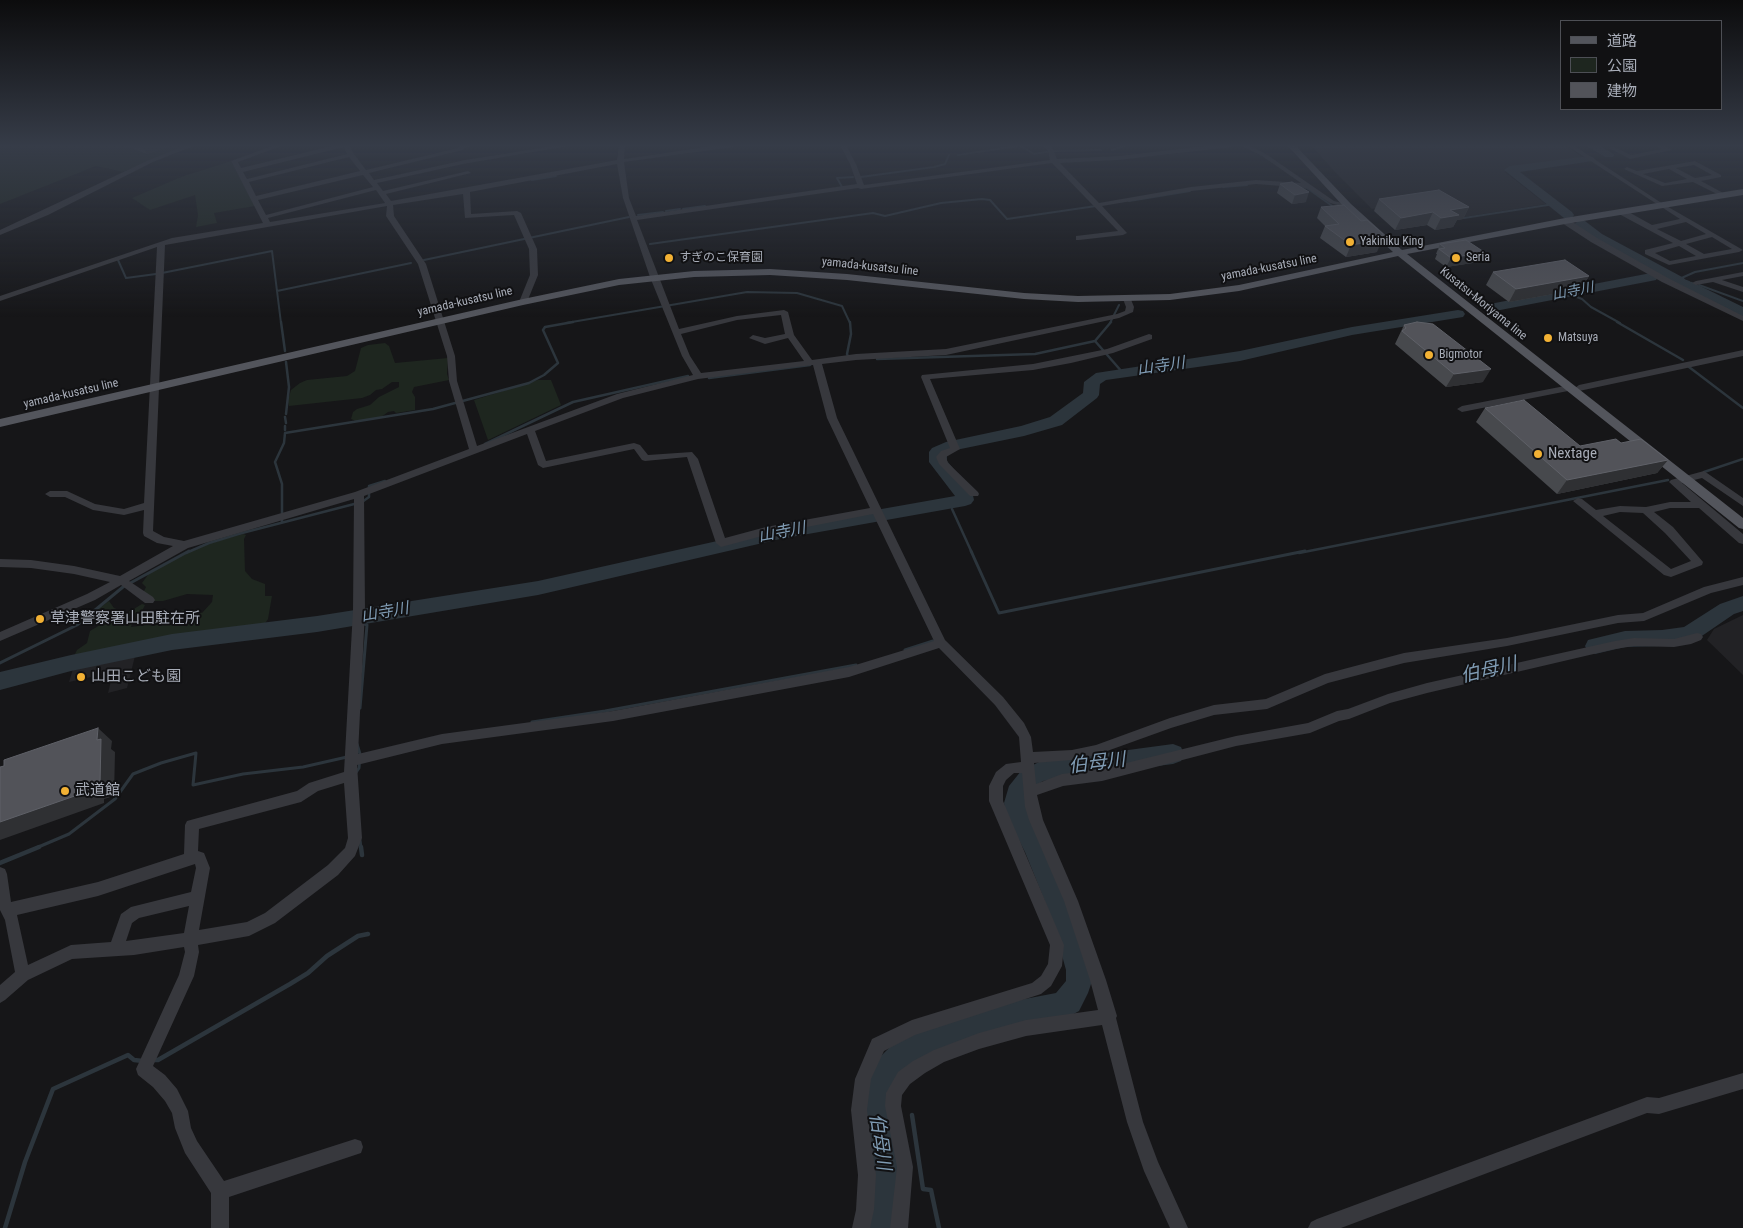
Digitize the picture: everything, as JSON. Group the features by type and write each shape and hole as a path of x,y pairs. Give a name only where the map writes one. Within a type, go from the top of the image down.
{"main road":[{"name":"Kusatsu-Moriyama line","path":"1345,202 1690,479 1743,525"},
{"name":"Kusatsu-Moriyama line","path":"1352,202 1405,252"},
{"name":"yamada-kusatsu line","path":"0,423 583,288 654,277 743,272 815,274 1024,296 1127,299 1170,297 1239,288 1405,252 1565,221 1678,202"},
{"name":"Kusatsu-Moriyama line","path":"1690,479 1743,516"}],"street":[{"path":"0,233 67,202"},
{"path":"257,202 268,225"},
{"path":"265,217 300,202"},
{"path":"0,298 161,244 387,202"},
{"path":"389,202 391,208 390,216 422,264 451,356 453,381 474,451"},
{"path":"469,202 468,216 517,213 533,249 534,276 523,302"},
{"path":"628,202 654,277 678,332 686,356 698,376"},
{"path":"634,218 749,202"},
{"path":"1079,238 1123,232 1095,202"},
{"path":"1097,205 1113,202"},
{"path":"1333,202 1348,206"},
{"path":"1657,202 1739,250 1669,263 1648,252 1712,235"},
{"path":"1622,212 1704,257"},
{"path":"1650,228 1686,220"},
{"path":"1565,221 1594,240 1665,280 1743,319"},
{"path":"161,244 148,533 161,540 184,545"},
{"path":"1696,283 1743,274"},
{"path":"1714,280 1743,290"},
{"path":"2,634 91,597 184,545 359,494 620,396 698,376 856,357 946,352 1119,316 1129,312 1130,307 1127,299"},
{"path":"678,332 729,319 784,312 790,335 814,362 832,418 941,642 999,701 1020,727 1025,737 1036,820 1071,901 1109,1016 1135,1122 1150,1164 1179,1228"},
{"path":"752,338 764,341 790,335"},
{"path":"974,494 944,464 941,457 944,453 955,449 925,377 1024,368 1071,360 1110,351 1149,337"},
{"path":"1462,409 1743,354"},
{"path":"530,431 543,465 634,446 638,447 645,458 689,454 693,459 721,543 766,531 876,510"},
{"path":"1743,503 1704,474 1674,482 1743,540"},
{"path":"50,494 67,494 93,507 124,512 148,506"},
{"path":"0,995 22,975 71,952 134,948 190,937 249,929 270,918 333,870 350,852 355,838 350,761 359,610 359,494"},
{"path":"1578,501 1668,572 1698,562 1669,530 1646,510"},
{"path":"1596,514 1620,509 1646,510 1670,505 1700,505"},
{"path":"0,563 74,570 122,581 149,600"},
{"path":"861,1228 865,1210 867,1175 859,1110 863,1079 878,1045 912,1028 1036,989 1046,981 1055,966 1057,945 996,801 996,786 1001,776 1011,768 1028,762 1096,750 1170,723 1214,710 1267,704 1325,679 1404,658 1507,642 1618,619 1644,617 1708,590 1743,580"},
{"path":"1031,792 1062,780 1102,775 1236,740 1310,728 1337,716 1349,714 1388,699 1426,688 1615,645 1634,642 1674,643 1697,637"},
{"path":"350,761 442,739 614,716 849,672 941,642"},
{"path":"191,858 192,825 301,796 314,787 350,776"},
{"path":"8,910 98,889 191,858 199,858 204,868 190,937 192,952 186,976 144,1069 159,1081 171,1095 180,1111 183,1128 191,1148 220,1191 220,1228"},
{"path":"0,874 4,903 12,919 22,975"},
{"path":"117,948 126,919 136,912 198,897"},
{"path":"899,1228 906,1167 893,1106 894,1093 904,1078 940,1056 979,1041 1026,1028 1109,1016"},
{"path":"1317,1228 1648,1105 1659,1106 1743,1081"},
{"path":"220,1191 355,1147"}],"shaded area":[{"path":"1365,202 1417,202 1372,209"},
{"path":"1437,202 1544,202 1546,204 1464,217"},
{"path":"1743,615 1743,675 1707,640 1714,629"},
{"name":"山田こども園","path":"135,656 127,688 108,693 113,672 69,682 73,669"}],"green space":[{"path":"138,202 173,202 150,210"},
{"path":"196,202 253,202 255,206 214,213 217,223 196,227 198,215"},
{"path":"385,343 389,346 395,363 448,358 447,374 449,380 414,387 412,392 415,397 415,410 396,413 394,411 388,412 381,417 372,419 356,421 351,419 353,412 370,405 379,397 399,387 399,382 392,382 362,398 289,406 288,401 291,390 300,383 307,380 347,376 355,371 361,348 368,345"},
{"path":"538,380 551,380 561,405 488,440 474,400"},
{"path":"243,534 246,535 244,539 245,571 252,579 265,584 265,596 272,596 268,619 264,625 250,631 246,630 219,635 214,635 215,632 213,632 196,638 153,645 144,641 123,651 72,660 77,650 87,643 90,631 100,625 98,623 98,609 109,601 114,608 127,613 142,604 145,605 140,615 133,620 131,627 139,626 144,621 149,620 149,623 183,610 194,610 202,613 212,602 213,595 187,594 163,601 145,601 142,595 146,587 142,583 150,572 176,558 211,543"}],"building":[{"path":"1383,202 1461,202 1469,207 1450,210 1459,215 1441,218 1433,212 1401,218"},
{"path":"1344,205 1361,221 1367,220 1383,234 1382,240 1351,245 1325,226 1339,224 1321,207"},
{"path":"1466,240 1484,252 1451,258 1439,249 1445,248 1440,244"},
{"path":"1565,260 1589,276 1516,289 1493,272"},
{"path":"1417,322 1433,324 1491,369 1454,374 1402,331 1406,328 1404,325"},
{"path":"1524,400 1580,446 1616,439 1621,443 1641,439 1668,460 1567,480 1485,408"},
{"name":"武道館","path":"98,728 97,740 101,739 100,784 89,787 89,791 0,822 0,767 4,766 4,760"}],"waterway":[{"path":"650,244 873,213 885,216 948,202"},
{"path":"992,202 1007,219 1096,206"},
{"path":"1327,202 1335,208"},
{"name":"山寺川","path":"1552,202 1568,215"},
{"path":"1461,216 1464,218 1554,204"},
{"path":"683,209 705,206"},
{"path":"666,211 680,209"},
{"path":"638,215 663,212"},
{"path":"424,260 629,217"},
{"name":"山寺川","path":"1580,224 1597,237 1679,281"},
{"path":"162,273 272,251 277,291"},
{"path":"118,260 126,278 156,274"},
{"path":"277,291 411,263"},
{"path":"1677,280 1695,272 1743,263"},
{"name":"山寺川","path":"1495,307 1651,277"},
{"path":"1681,279 1689,282"},
{"path":"1687,285 1743,313"},
{"path":"1699,285 1743,301"},
{"path":"277,291 281,323"},
{"path":"566,323 747,292 797,293 842,306 850,323"},
{"path":"1569,294 1582,299 1591,307 1620,323"},
{"path":"1110,323 1119,305"},
{"name":"山寺川","path":"0,681 71,663 172,642 317,624 538,588 780,533 965,500 963,491 938,462 938,452 946,447 1024,431 1056,421 1091,395 1092,382 1102,376 1240,356 1352,331 1458,314"},
{"path":"281,322 285,351"},
{"path":"282,522 282,484 275,462 284,443 285,433 433,409 529,383 544,375 558,363 543,330 545,327 573,322"},
{"path":"849,359 847,354 851,334 850,322"},
{"path":"1095,341 1111,322"},
{"path":"1617,322 1683,360"},
{"path":"877,359 1035,354 1095,341"},
{"path":"1095,341 1123,373"},
{"path":"286,362 289,387 286,414"},
{"path":"709,378 810,365 808,364"},
{"path":"1689,367 1743,408"},
{"path":"485,444 573,402 688,376 688,379"},
{"path":"285,417 286,423"},
{"path":"1704,472 1743,459"},
{"path":"1299,553 1668,480"},
{"path":"186,553 209,543 242,533 362,502 369,497 369,486 385,481"},
{"path":"952,509 972,553"},
{"path":"0,663 77,625 123,587 189,551"},
{"path":"971,551 999,613 1305,551"},
{"name":"伯母川","path":"1595,646 1625,639 1662,638 1689,634 1727,609 1743,603"},
{"path":"360,708 367,625 362,623"},
{"path":"905,650 933,641"},
{"path":"532,722 605,711 856,665"},
{"path":"355,774 359,768 360,754 357,744"},
{"path":"36,848 69,834 115,799 133,774 161,763 196,753 193,785 243,774 303,767 347,757"},
{"name":"伯母川","path":"884,1228 885,1172 874,1105 877,1087 884,1073 900,1057 941,1036 988,1020 1060,1006 1069,1001 1075,993 1079,981 1079,970 1065,919 1035,847 1018,815 1017,793 1029,778 1039,772 1173,754"},
{"path":"360,840 361,848"},
{"path":"0,863 39,847"},
{"path":"361,847 362,855"},
{"path":"152,1060 158,1060 290,984 308,973 327,956 358,936 368,934"},
{"path":"5,1228 25,1162 53,1089 128,1055 134,1060 143,1061"},
{"path":"912,1115 923,1189 931,1190 939,1228"}],"place":[{"name":"Yakiniku King","path":"1350,242"},
{"name":"すぎのこ保育園","path":"669,258"},
{"name":"Seria","path":"1456,258"},
{"name":"Matsuya","path":"1548,338"},
{"name":"Bigmotor","path":"1429,355"},
{"name":"Nextage","path":"1538,454"},
{"name":"草津警察署山田駐在所","path":"40,619"},
{"name":"山田こども園","path":"81,677"},
{"name":"武道館","path":"65,791"}]}
